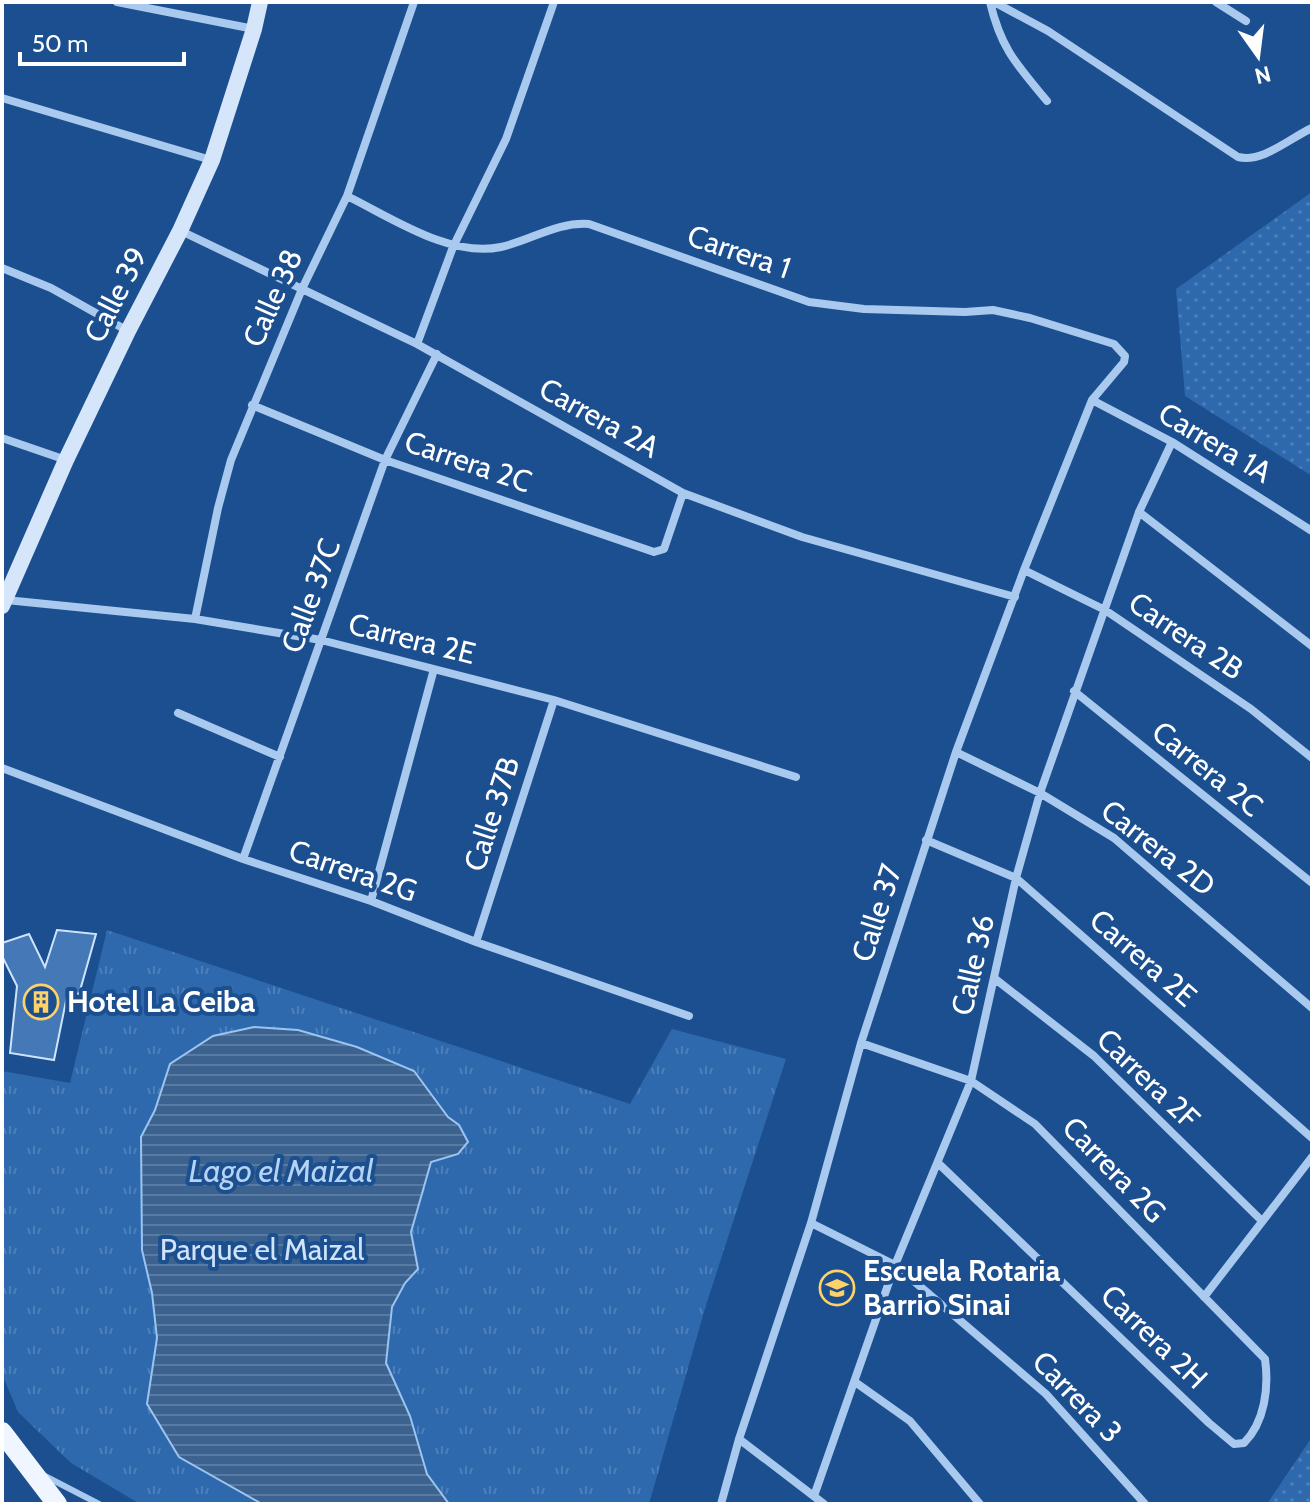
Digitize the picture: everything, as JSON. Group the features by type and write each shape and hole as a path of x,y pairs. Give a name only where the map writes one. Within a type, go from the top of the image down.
{"main road":[{"path":"2,1432 57,1504"}],"street":[{"path":"117,2 254,29"},
{"name":"Calle 39","path":"4,603 66,460 212,160 260,2"},
{"name":"Calle 38","path":"195,619 231,460 302,289 347,196 414,2"},
{"path":"417,344 453,247 506,139 554,2"},
{"path":"992,2 997,31 1010,56 1047,101"},
{"path":"992,2 1048,31 1238,157 1249,160 1266,154 1312,128"},
{"path":"1216,2 1246,21"},
{"path":"2,98 212,160"},
{"name":"Carrera 1","path":"347,196 453,247 504,247 557,226 589,224 809,302 864,309 993,310 1114,344 1125,356"},
{"name":"Carrera 2A","path":"180,231 437,354 683,493 802,537 1015,597"},
{"path":"2,268 51,288 128,331"},
{"name":"Calle 37C","path":"243,859 385,460 437,354"},
{"name":"Calle 37","path":"721,1504 739,1439 811,1223 861,1043 956,752 1092,400 1124,362 1125,356"},
{"name":"Carrera 1A","path":"1092,400 1172,442 1312,531"},
{"name":"Carrera 2C","path":"252,405 385,460 654,552 664,549 683,493"},
{"path":"2,438 66,460"},
{"name":"Calle 36","path":"814,1496 895,1265 971,1081 1016,878 1040,793 1139,512 1172,442"},
{"path":"1139,512 1312,646"},
{"name":"Carrera 2B","path":"1024,570 1105,610 1251,709 1312,758"},
{"name":"Carrera 2E","path":"4,603 195,619 321,640 554,700 796,777"},
{"path":"371,901 434,669"},
{"name":"Carrera 2C","path":"1074,691 1312,883"},
{"name":"Calle 37B","path":"476,942 554,700"},
{"path":"178,713 280,757"},
{"name":"Carrera 2D","path":"956,752 1040,793 1114,838 1312,1008"},
{"name":"Carrera 2G","path":"2,768 243,859 371,901 476,942 689,1016"},
{"name":"Carrera 2E","path":"926,840 1016,878 1312,1138"},
{"name":"Carrera 2F","path":"994,978 1094,1056 1262,1221"},
{"name":"Carrera 2G","path":"861,1043 971,1081 1035,1124 1265,1359 1268,1379 1265,1399"},
{"path":"1204,1297 1312,1157"},
{"name":"Carrera 2H","path":"938,1163 1234,1444 1244,1443 1250,1437 1265,1399"},
{"name":"Carrera 3","path":"811,1223 895,1265 1046,1394 1145,1504"},
{"path":"855,1382 910,1421 980,1504"},
{"path":"739,1439 824,1504"}],"lane":[{"path":"29,1467 99,1504"}],"green space":[{"path":"1312,192 1312,476 1185,396 1176,289"},
{"name":"Parque el Maizal","path":"107,930 630,1104 672,1029 786,1059 706,1305 649,1504 140,1504 71,1463 18,1412 2,1374 2,1071 70,1083"},
{"path":"1312,1437 1312,1504 1267,1504"}],"water":[{"name":"Lago el Maizal","path":"254,1027 298,1030 357,1047 414,1071 448,1117 459,1125 468,1142 458,1154 431,1162 411,1232 418,1269 405,1283 392,1307 386,1363 410,1416 427,1474 449,1504 262,1504 179,1457 147,1404 157,1338 152,1293 142,1250 141,1137 155,1110 170,1064 213,1036"}],"building":[{"name":"Hotel La Ceiba","path":"57,930 96,934 79,994 68,991 54,1060 10,1053 17,986 2,956 2,943 29,934 45,967"}],"place":[{"name":"Hotel La Ceiba","path":"41,1002"},
{"name":"Escuela Rotaria Barrio Sinai","path":"837,1288"}]}
